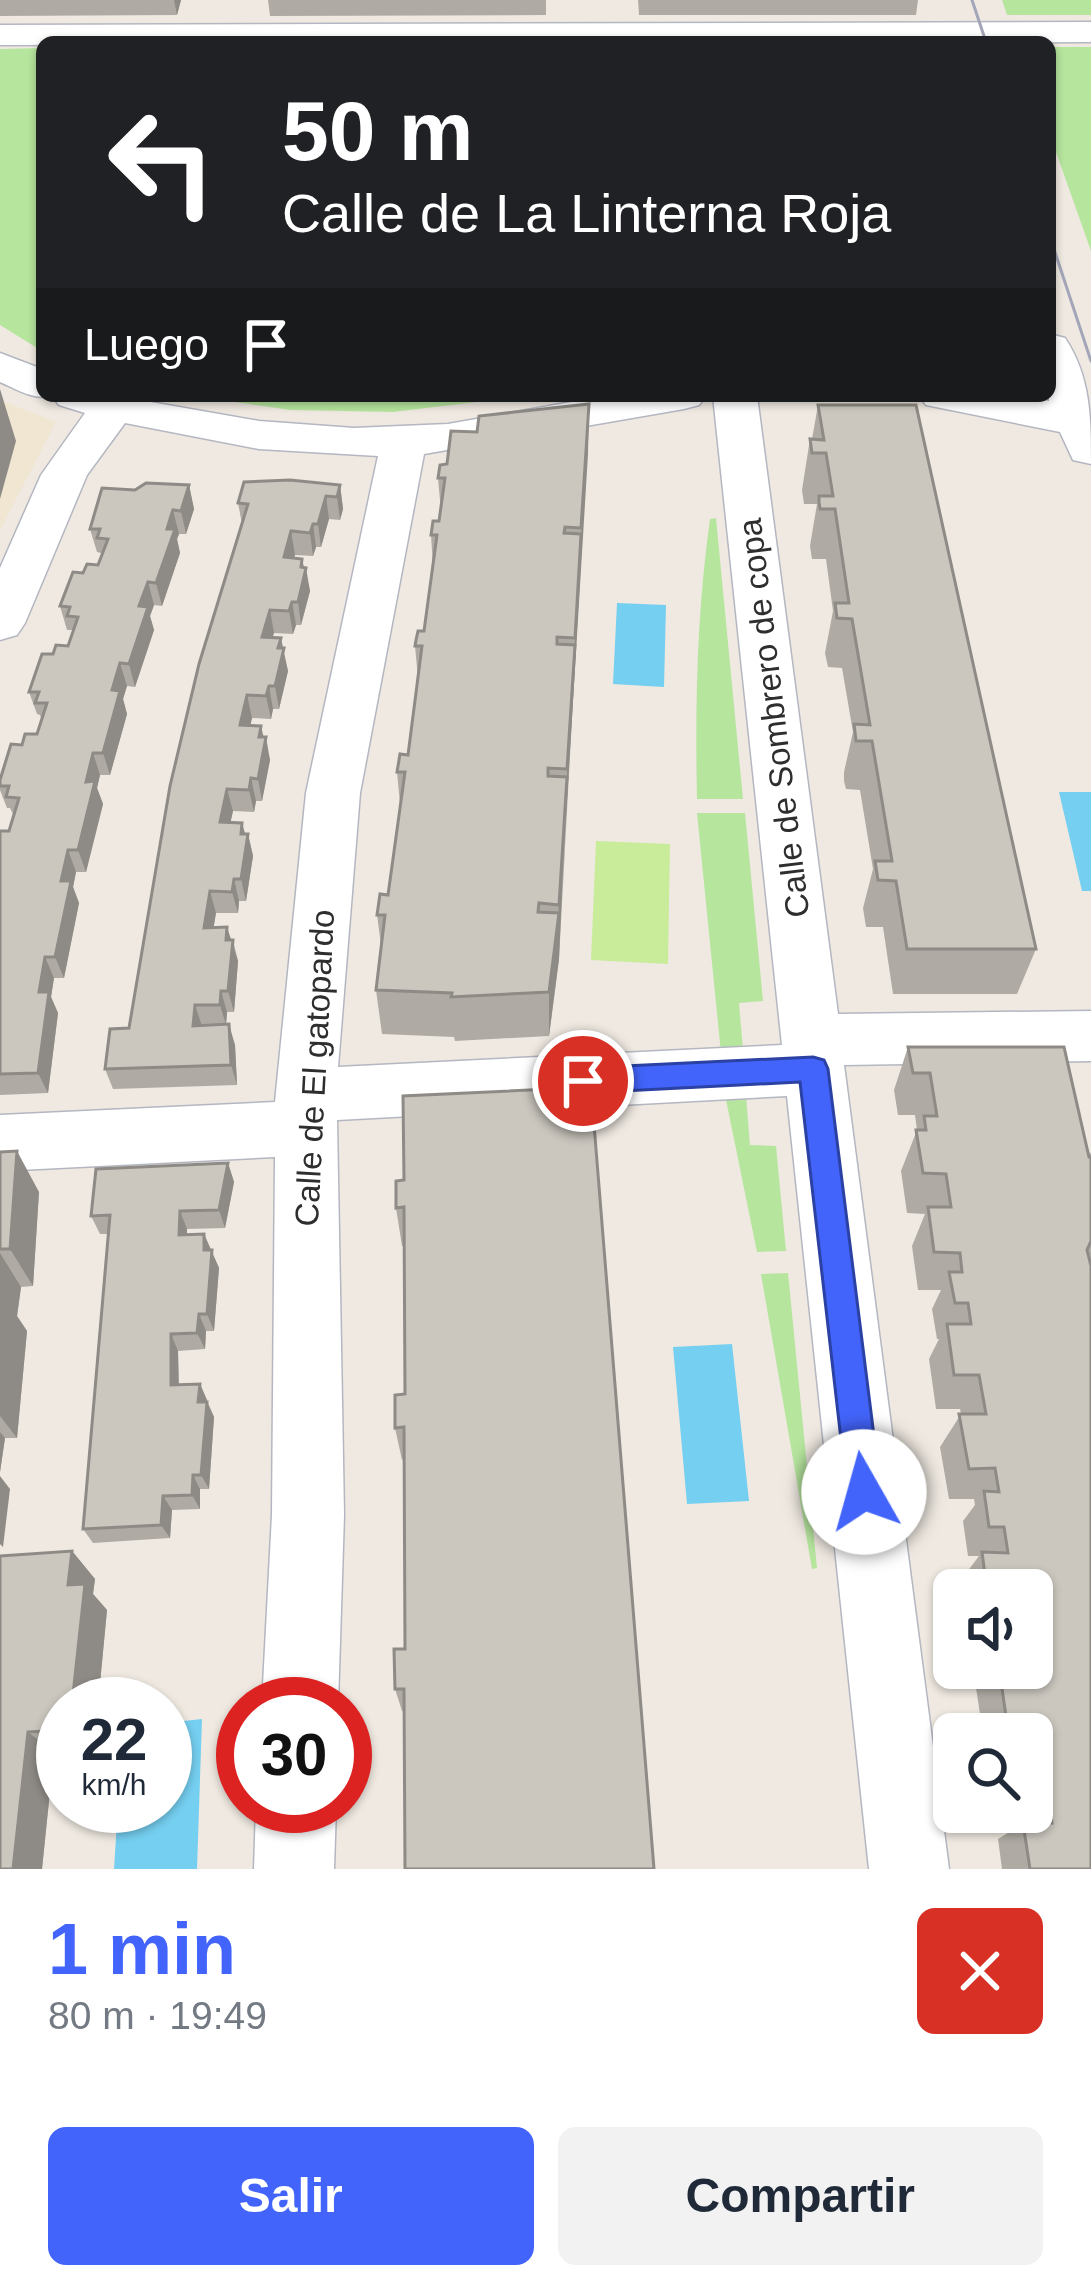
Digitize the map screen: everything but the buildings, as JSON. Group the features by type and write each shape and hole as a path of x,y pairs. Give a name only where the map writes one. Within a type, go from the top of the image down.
{"street":[{"path":"220,36 229,0"},
{"path":"254,36 589,17 1091,32"},
{"path":"0,35 73,36"},
{"path":"1056,361 1087,435"},
{"path":"0,365 36,382"},
{"path":"0,623 64,475 104,402"},
{"path":"113,402 244,434 404,440 489,432 652,402"},
{"name":"Calle de Sombrero de copa","path":"736,402 909,1869"},
{"path":"963,402 1087,435"},
{"name":"Calle de El gatopardo","path":"301,1677 308,1515 306,1111 333,793 404,440"},
{"path":"0,1143 812,1054 1091,1036"},
{"path":"294,1869 295,1833"}],"shaded area":[{"path":"0,400 56,422 0,530"}],"green space":[{"path":"1002,0 1091,0 1091,15 1007,15"},
{"path":"1056,47 1091,47 1091,251 1056,152"},
{"path":"36,48 36,347 0,325 0,49"},
{"path":"235,402 476,402 393,412 290,410"},
{"path":"716,518 743,799 697,799 700,624 710,519"},
{"path":"697,813 745,813 763,1001 739,1003 744,1062 722,1063"},
{"path":"596,841 670,844 668,964 591,960"},
{"path":"745,1084 750,1145 776,1146 786,1251 757,1252 723,1085"},
{"path":"788,1273 817,1568 812,1569 761,1274"}],"water":[{"path":"617,603 666,605 664,687 613,684"},
{"path":"1059,792 1091,792 1091,891 1082,891"},
{"path":"732,1344 749,1501 687,1504 673,1347"},
{"path":"202,1719 197,1869 114,1869 116,1833 192,1833 192,1720"}],"tram line":[{"path":"972,0 984,36"},
{"path":"1056,255 1091,361"}],"route":[{"path":"583,1081 813,1069 864,1492"}]}
